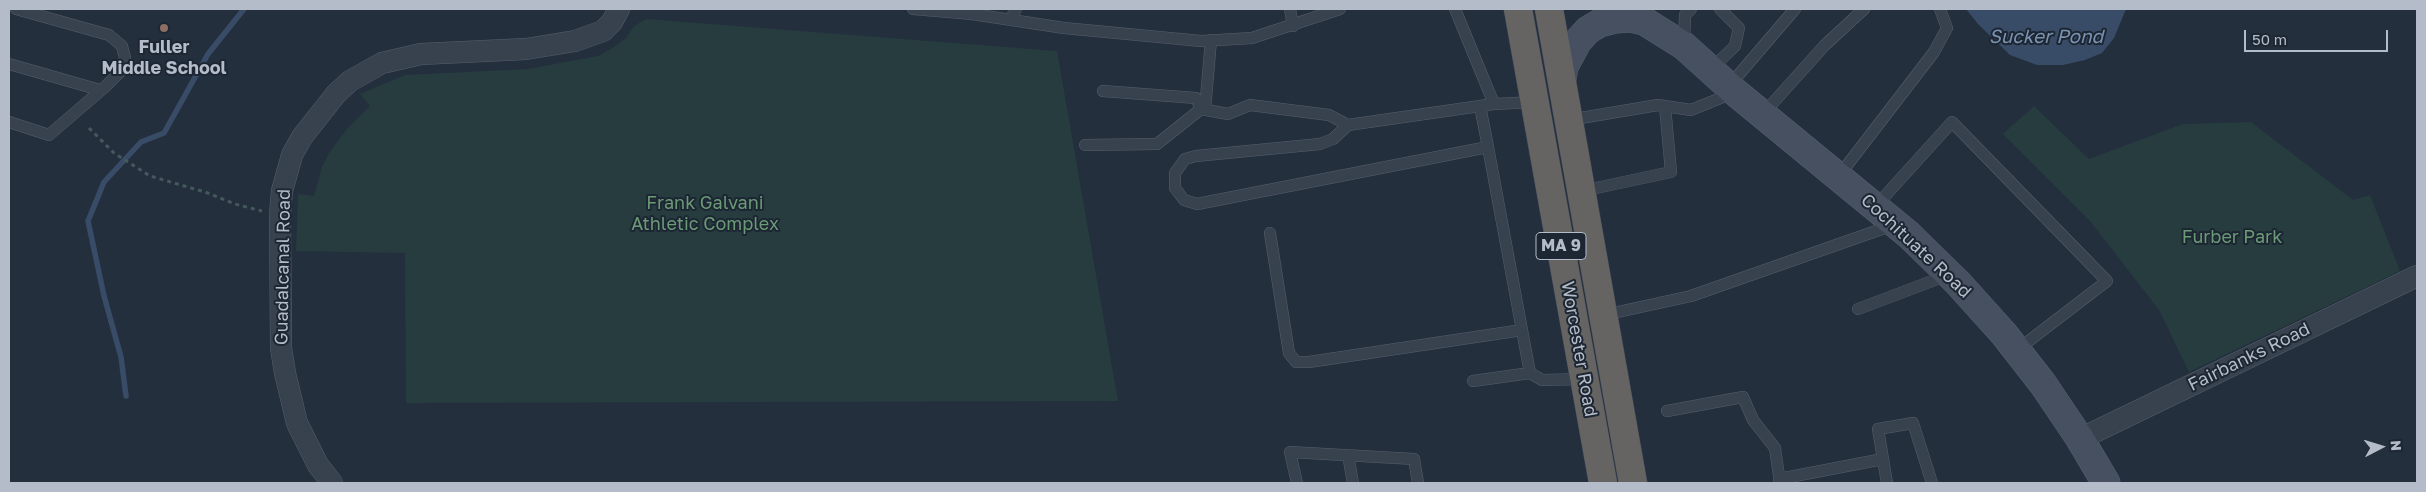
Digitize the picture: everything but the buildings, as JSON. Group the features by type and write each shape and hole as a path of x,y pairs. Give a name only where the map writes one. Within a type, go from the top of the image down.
{"highway":[{"name":"Worcester Road","path":"1518,9 1602,483"},
{"name":"Worcester Road","path":"1549,9 1633,483"}],"main road":[{"name":"Cochituate Road","path":"1658,9 1684,46"},
{"name":"Cochituate Road","path":"1562,79 1564,67 1578,41 1588,30 1600,23 1630,18 1644,21 1684,46 1762,115 1896,224 1982,308 2017,350 2080,439 2106,483"}],"street":[{"name":"Guadalcanal Road","path":"332,483 318,465 300,430 285,373 280,324 280,214 286,172 292,154 302,137 336,94 365,71 382,62 414,55 526,49 575,41 603,31 612,22 619,9"},
{"name":"Fairbanks Road","path":"2080,439 2417,276"}],"lane":[{"path":"913,9 972,12 1064,28 1212,40 1252,38 1340,9"},
{"path":"1010,20 1016,9"},
{"path":"1290,9 1293,26"},
{"path":"1455,9 1494,104"},
{"path":"1684,46 1685,15 1690,9"},
{"path":"1720,9 1739,28 1725,83"},
{"path":"1570,120 1658,104 1691,110 1725,83 1795,9"},
{"path":"1762,115 1825,45 1864,9"},
{"path":"1838,177 1934,52 1947,28 1940,9"},
{"path":"9,122 49,134 121,71 125,58 122,46 109,35 22,10"},
{"path":"1203,110 1212,40"},
{"path":"9,64 100,90"},
{"path":"1103,91 1196,98 1203,110"},
{"path":"1488,147 1197,204 1184,200 1174,188 1175,173 1185,160 1190,158 1320,144 1332,139 1348,125 1494,104 1536,102"},
{"path":"1085,145 1157,144 1203,110 1228,114 1250,105 1328,115 1348,125"},
{"path":"1480,106 1530,373"},
{"path":"1582,191 1672,172 1665,106"},
{"path":"1875,206 1952,122 2107,281 2017,350"},
{"path":"1604,315 1691,296 1896,224"},
{"path":"1270,233 1289,353 1296,362 1309,362 1522,330"},
{"path":"1858,309 1949,274"},
{"path":"1472,381 1530,373 1542,380 1584,378"},
{"path":"1667,411 1743,397 1753,420 1775,448 1780,481 1883,459"},
{"path":"1887,483 1878,429 1912,424 1932,483"},
{"path":"1297,483 1290,452 1414,459 1418,483"},
{"path":"1348,455 1353,483"}],"path":[{"path":"89,128 114,153 150,176 205,192 235,204 280,214"}],"green space":[{"name":"Frank Galvani Athletic Complex","path":"646,19 1057,51 1118,401 406,403 405,253 296,251 298,194 314,196 322,167 329,153 347,129 370,106 360,94 405,75 528,69 598,56 626,38 634,26"},
{"name":"Furber Park","path":"2034,106 2089,159 2183,124 2251,122 2353,200 2370,195 2400,271 2189,372 2159,310 2090,221 2003,134"}],"water":[{"name":"Sucker Pond","path":"1966,9 2126,9 2114,38 2102,53 2085,60 2063,65 2037,65 2010,55 1978,24"}],"waterway":[{"path":"126,396 121,357 104,296 88,221 104,182 141,142 164,133 208,54 244,9"}],"place":[{"name":"Fuller Middle School","path":"164,28"}]}
